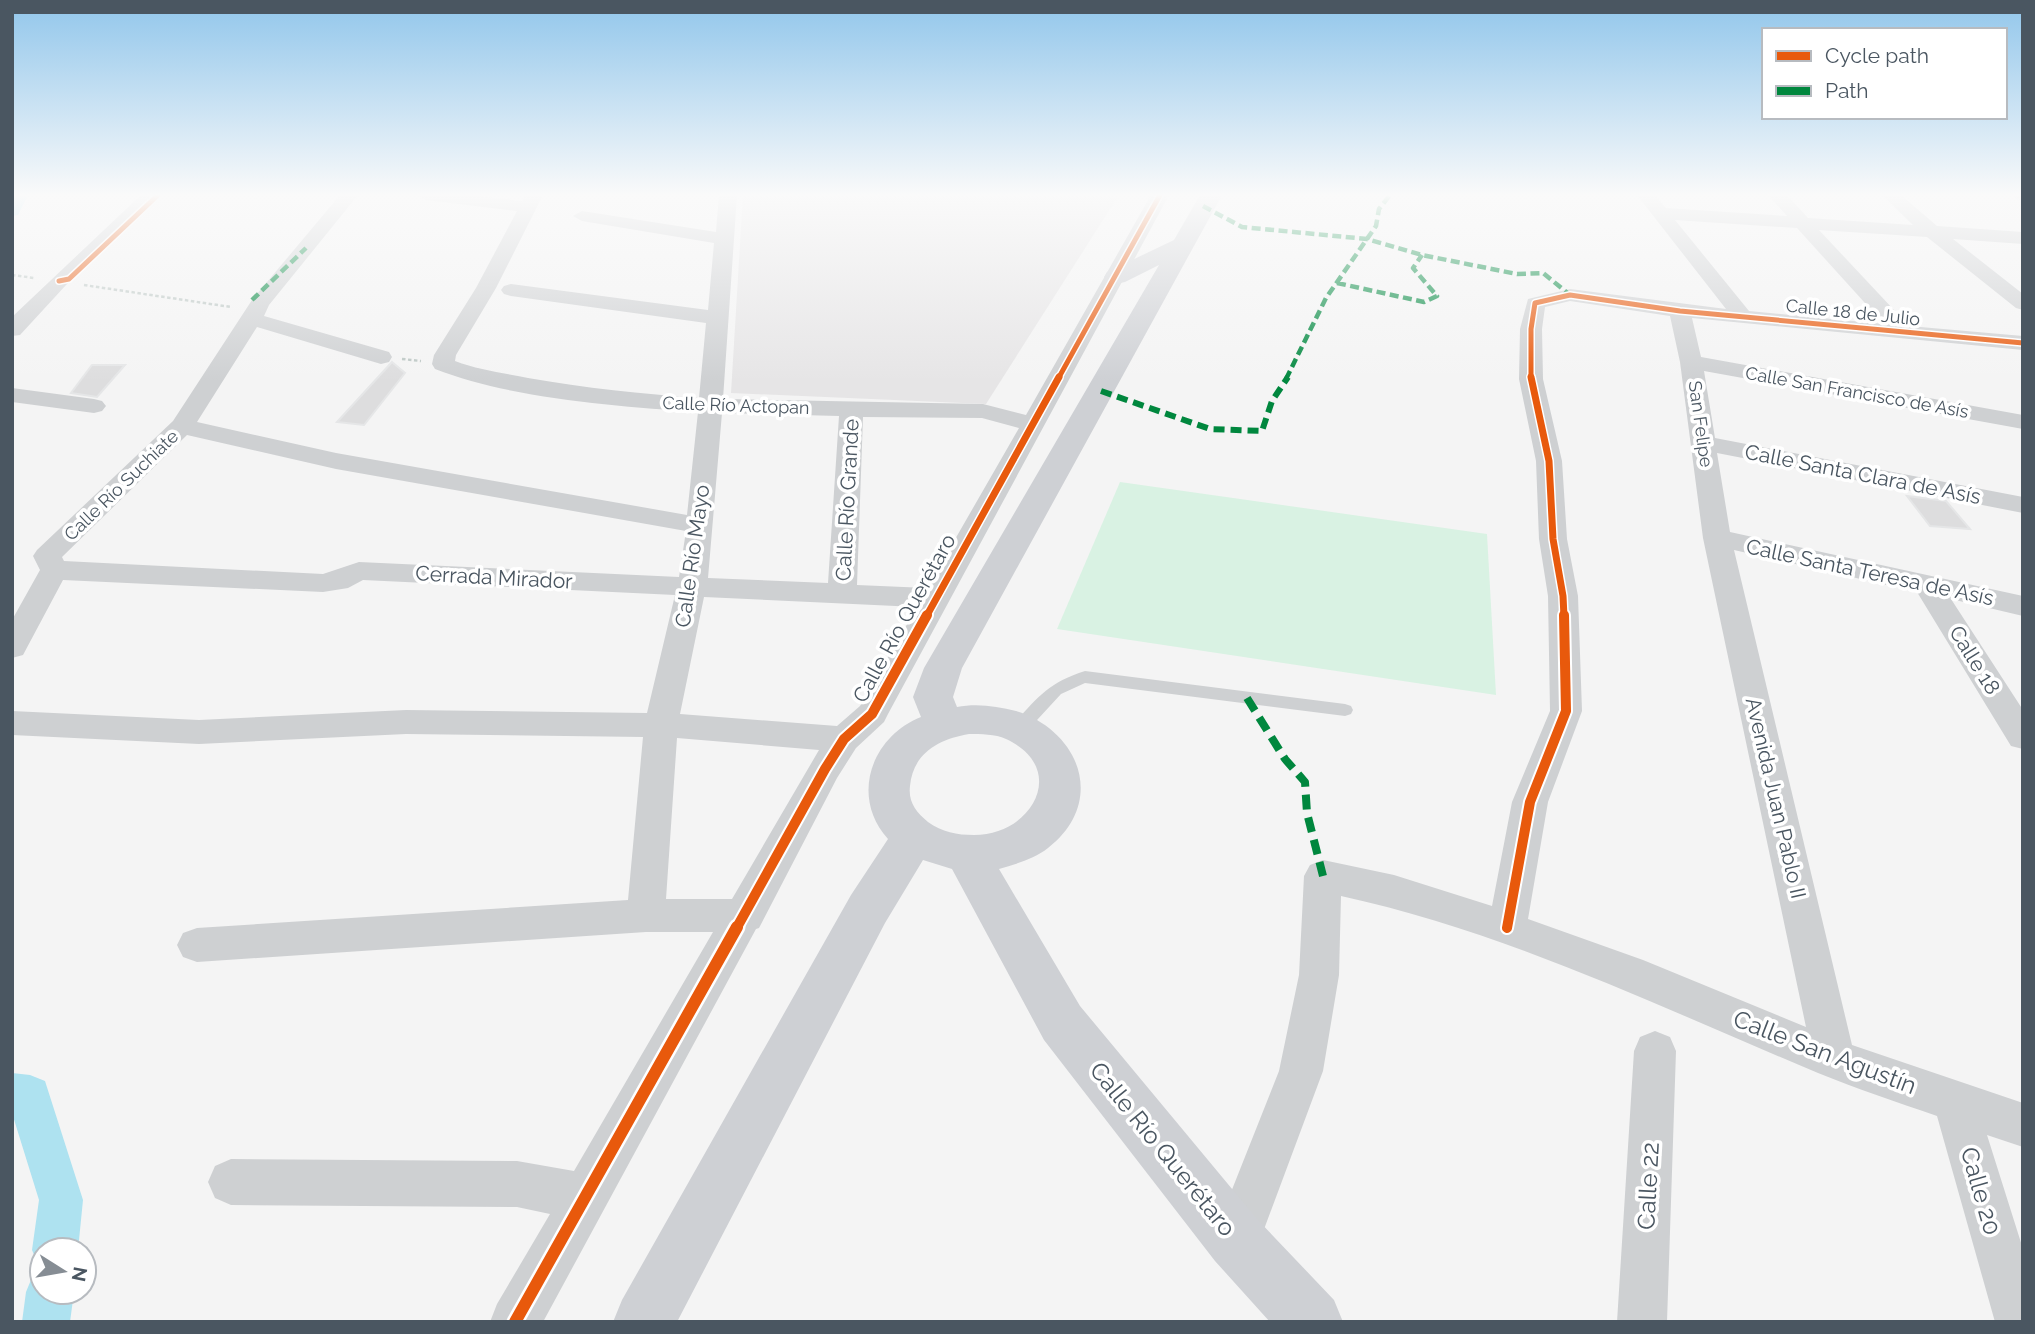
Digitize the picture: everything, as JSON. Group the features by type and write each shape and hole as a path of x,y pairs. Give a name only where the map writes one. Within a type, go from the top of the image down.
{"main road":[{"path":"1116,277 1156,257"},
{"path":"944,724 933,697 943,668 1174,257"},
{"path":"969,719 995,721 1020,728 1039,740 1053,755 1061,773 1061,793 1054,813 1040,831 1019,844 994,852 967,855 938,849 914,837 898,821 889,803 888,783 893,764 905,747 923,733 944,724 969,719"},
{"path":"644,1322 868,909 914,837"},
{"name":"Calle Río Querétaro","path":"967,855 1062,1023 1236,1240 1312,1322"}],"street":[{"path":"12,330 49,280 76,257"},
{"name":"Calle Río Suchiate","path":"12,648 51,563 182,426 243,313 259,304 298,257"},
{"path":"443,364 445,355 501,257"},
{"name":"Calle Río Mayo","path":"646,915 661,725 692,586 700,525 722,257"},
{"name":"Calle Río Querétaro","path":"515,1322 745,916 936,598 1127,257"},
{"path":"1695,257 1743,317"},
{"path":"1835,257 1904,333"},
{"path":"1964,257 2023,304"},
{"path":"511,290 717,318"},
{"name":"Calle 18 de Julio","path":"1507,928 1530,802 1566,711 1563,596 1552,539 1549,461 1531,379 1531,329 1535,303 1570,295 1680,311 2023,343"},
{"name":"San Felipe","path":"1680,311 1692,362 1717,538"},
{"path":"243,313 380,357"},
{"name":"Calle San Francisco de Asís","path":"1692,362 2023,422"},
{"name":"Calle Río Actopan","path":"443,364 491,377 568,391 669,405 984,411 1032,424"},
{"path":"12,395 94,406"},
{"name":"Calle Río Grande","path":"842,592 851,408"},
{"path":"182,426 336,461 700,525"},
{"name":"Calle Santa Clara de Asís","path":"1703,443 2023,505"},
{"name":"Calle Santa Teresa de Asís","path":"1717,538 2023,606"},
{"name":"Avenida Juan Pablo II","path":"1717,538 1834,1059"},
{"name":"Cerrada Mirador","path":"51,563 323,583 338,581 359,571 936,598"},
{"name":"Calle 18","path":"1926,583 2023,737"},
{"path":"12,723 199,732 406,722 858,727 905,747"},
{"name":"Calle San Agustín","path":"1236,1240 1301,1071 1319,975 1322,876 1394,891 1507,928 1629,973 1834,1059 2023,1125"},
{"path":"197,944 646,915 745,916"},
{"name":"Calle 22","path":"1642,1322 1654,1051"},
{"name":"Calle 20","path":"1955,1101 2020,1322"},
{"path":"232,1182 517,1184 585,1197"}],"lane":[{"path":"1020,728 1046,697 1064,682 1085,677 1345,709"}],"path":[{"path":"12,275 243,313"},
{"path":"380,357 443,364"}],"shaded area":[{"path":"739,257 1079,257 986,404 731,393"}],"green space":[{"path":"1120,482 1487,534 1496,695 1057,629"}],"building":[{"path":"392,362 405,373 364,425 337,422"},
{"path":"92,365 125,365 97,397 71,393"},
{"path":"1907,496 1946,501 1970,529 1930,526"}],"waterway":[{"path":"12,1093 30,1095 61,1200 57,1236"},
{"path":"46,1322 48,1306"}],"marked path":[{"path":"252,300 296,257"},
{"path":"1101,391 1210,429 1262,431 1272,401 1292,370 1326,298 1354,257"},
{"path":"1337,283 1424,302 1437,296 1413,268 1420,257"},
{"path":"1433,257 1517,274 1543,273 1570,295"},
{"path":"1247,698 1285,759 1305,782 1307,813 1323,876"}],"cycle path":[{"path":"59,281 69,279 92,257"},
{"path":"515,1322 825,769 844,739 872,714 1125,257"},
{"path":"1507,928 1530,802 1566,711 1563,596 1553,539 1549,461 1531,379 1531,329 1535,303 1570,295 1680,311 2023,343"}]}
